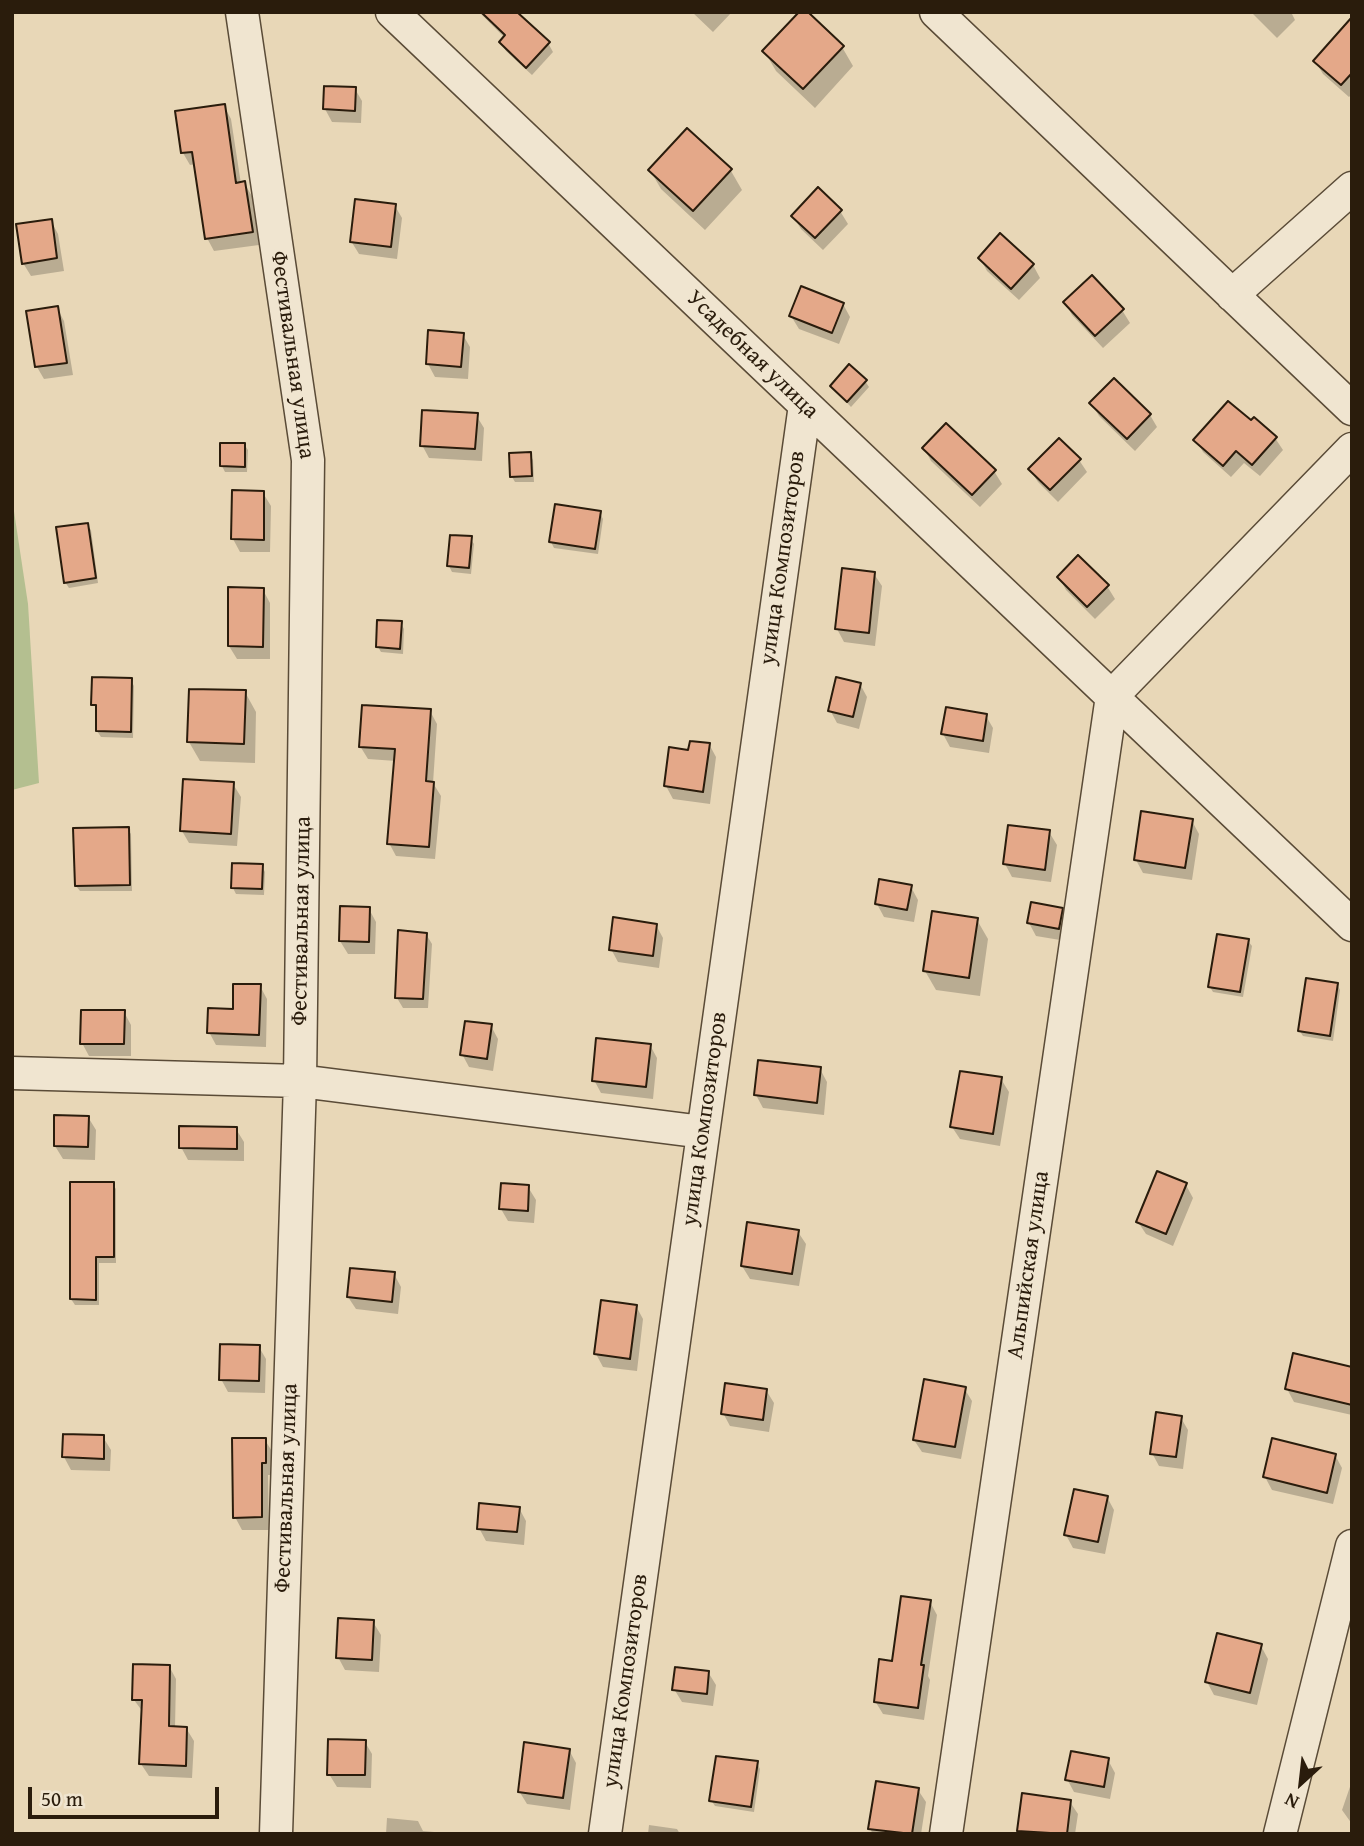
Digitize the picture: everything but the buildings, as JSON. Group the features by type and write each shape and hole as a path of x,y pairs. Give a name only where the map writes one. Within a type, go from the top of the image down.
{"street":[{"name":"Фестивальная улица","path":"242,12 308,460 300,1082 276,1834"},
{"name":"Усадебная улица","path":"391,12 1352,925"},
{"path":"936,12 1352,409"},
{"path":"1232,295 1352,188"},
{"name":"улица Композиторов","path":"605,1834 804,405"},
{"path":"1112,696 1352,449"},
{"name":"Альпийская улица","path":"946,1834 1112,696"},
{"path":"12,1073 300,1082 703,1132"},
{"path":"1280,1834 1352,1546"}],"green space":[{"path":"12,498 28,604 39,783 12,790"}]}
